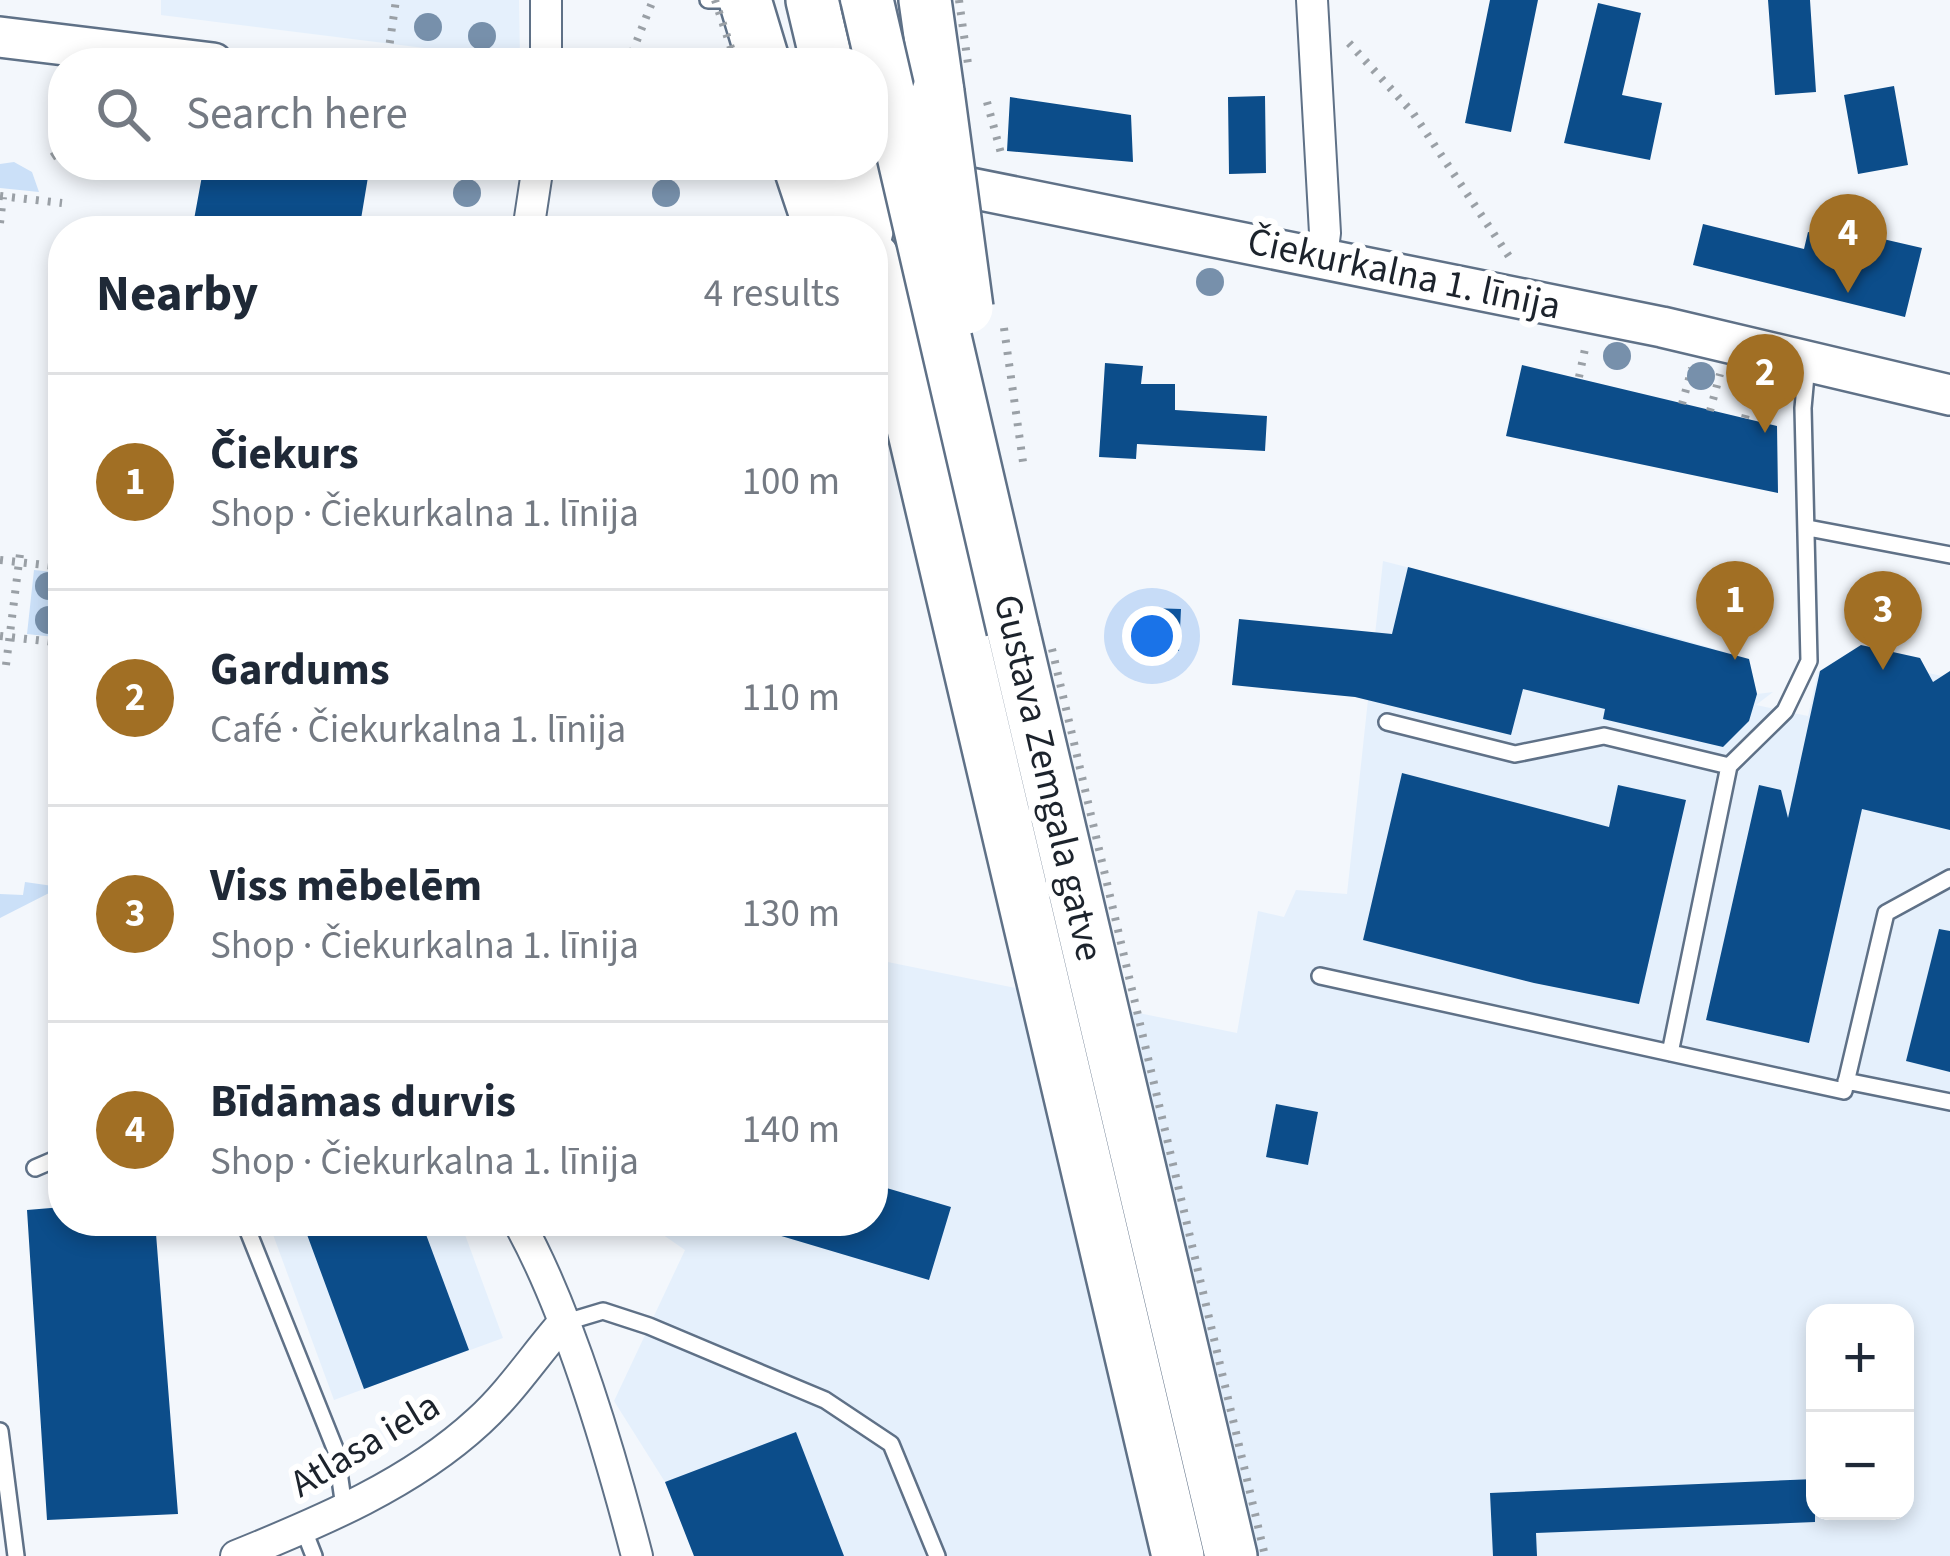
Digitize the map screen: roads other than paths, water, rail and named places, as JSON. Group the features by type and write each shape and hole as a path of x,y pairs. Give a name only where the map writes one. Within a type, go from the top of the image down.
{"main road":[{"path":"741,0 759,48"},
{"path":"812,0 823,48"},
{"name":"Gustava Zemgala gatve","path":"867,0 879,48"},
{"path":"925,0 1031,636"},
{"name":"Gustava Zemgala gatve","path":"888,81 1031,636 1231,1556"},
{"path":"804,180 816,216"},
{"path":"857,180 864,216"},
{"name":"Gustava Zemgala gatve","path":"888,322 1178,1556"},
{"path":"888,423 962,635"}],"street":[{"path":"546,0 546,48"},
{"path":"1313,10 1325,233 1322,256"},
{"path":"0,37 90,48"},
{"name":"Čiekurkalna 1. līnija","path":"888,172 1662,327 1950,394"},
{"path":"530,216 536,180"},
{"path":"525,1236 563,1322 637,1556"},
{"name":"Atlasa iela","path":"236,1556 309,1542 344,1507 410,1473 479,1421 563,1322"}],"lane":[{"path":"711,0 741,0"},
{"path":"1670,1053 1729,766 1785,711 1808,661 1803,407 1807,362"},
{"path":"1808,528 1950,555"},
{"path":"1387,722 1516,754 1604,736 1729,766"},
{"path":"1320,976 1844,1091 1886,913 1950,878"},
{"path":"1846,1081 1950,1102"},
{"path":"35,1168 48,1162"},
{"path":"250,1236 336,1451 344,1507"},
{"path":"563,1322 603,1311 825,1400 892,1444 937,1556"},
{"path":"0,1431 16,1556"}],"place":[{"name":"Bīdāmas durvis","path":"1848,293"},
{"name":"Gardums","path":"1765,433"},
{"name":"Čiekurs","path":"1735,660"},
{"name":"Viss mēbelēm","path":"1883,670"}]}
